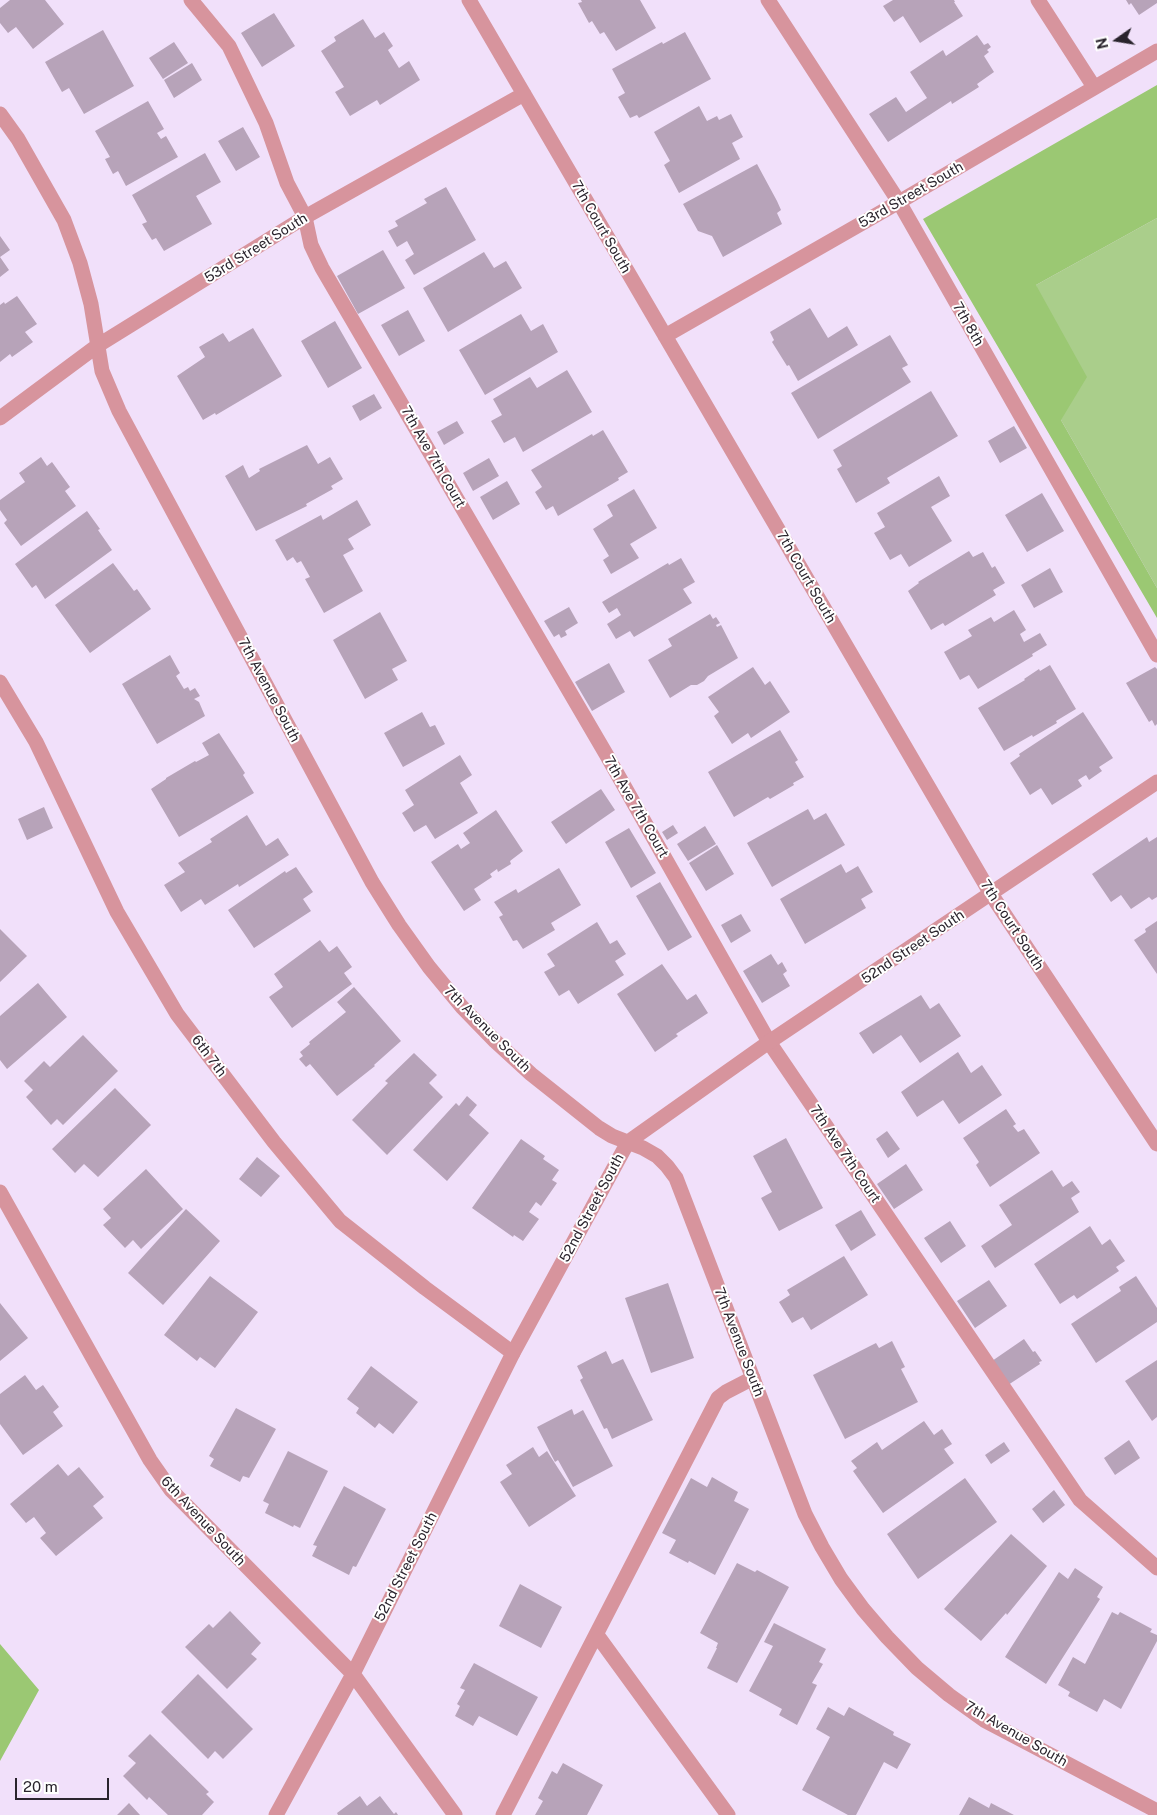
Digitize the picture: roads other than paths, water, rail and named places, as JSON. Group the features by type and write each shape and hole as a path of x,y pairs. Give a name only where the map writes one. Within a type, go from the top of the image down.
{"street":[{"name":"7th Ave 7th Court","path":"191,0 229,46 266,123 287,182 305,217 311,245 322,268 606,754 769,1042 1080,1500 1157,1568"},
{"name":"7th Court South","path":"468,0 991,894 1157,1144"},
{"name":"7th 8th","path":"768,0 899,202 1157,655"},
{"path":"1038,0 1094,87"},
{"name":"53rd Street South","path":"665,336 1157,51"},
{"name":"53rd Street South","path":"0,418 97,346 305,217 524,94"},
{"name":"7th Avenue South","path":"0,114 18,139 64,220 80,263 90,304 102,371 120,411 372,882 399,925 429,967 495,1041 531,1074 599,1128 612,1136 643,1148 657,1156 668,1166 676,1178 805,1514 822,1547 863,1609 917,1668 949,1695 984,1720 1157,1811"},
{"name":"6th 7th","path":"0,682 36,742 118,912 177,1014 268,1135 340,1221 425,1288 513,1353"},
{"name":"52nd Street South","path":"276,1815 353,1674 513,1353 628,1142 769,1042 1157,782"},
{"name":"6th Avenue South","path":"0,1192 150,1460 172,1490 353,1674 455,1815"},
{"path":"503,1815 718,1398 753,1378"},
{"path":"597,1634 728,1815"}]}
